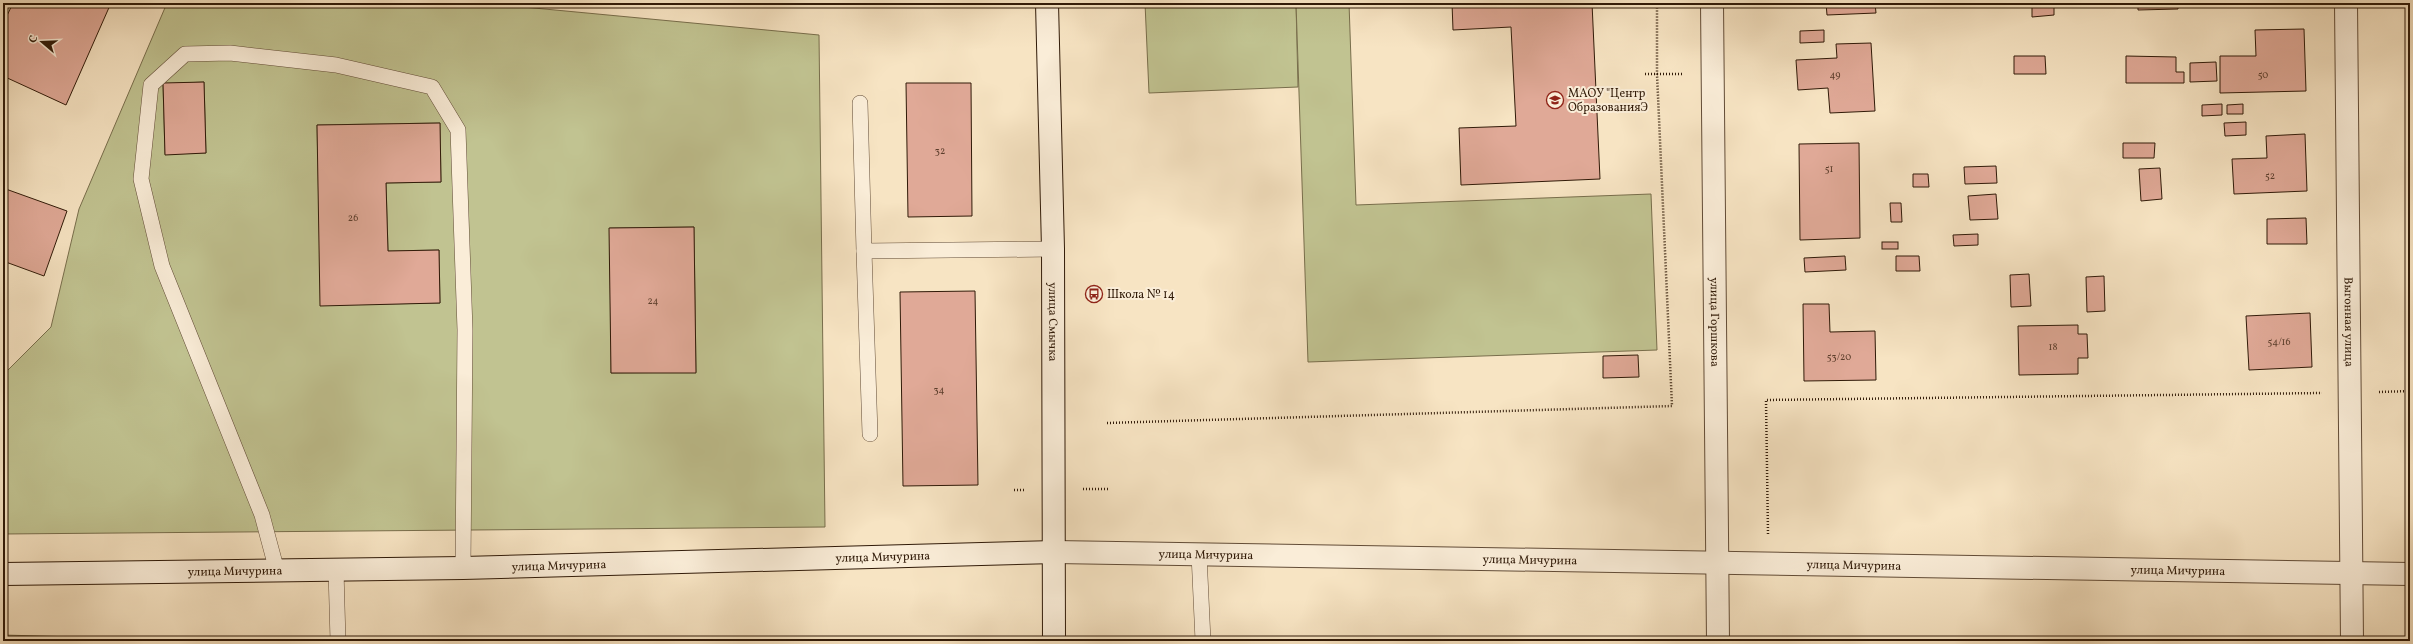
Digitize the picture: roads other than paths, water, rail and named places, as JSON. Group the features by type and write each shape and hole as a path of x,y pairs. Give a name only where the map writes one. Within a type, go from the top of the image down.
{"street":[{"name":"улица Смычка","path":"1047,3 1053,249 1055,552 1054,641"},
{"name":"улица Горшкова","path":"1712,3 1718,641"},
{"name":"Выгонная улица","path":"2346,3 2348,392 2352,641"},
{"name":"улица Мичурина","path":"3,574 463,568 1055,552 1717,563 1769,562 2410,574"}],"lane":[{"path":"277,571 262,515 162,266 141,179 151,85 186,54 230,52 336,65 432,87 458,130 465,330 463,568"},
{"path":"860,103 870,434"},
{"path":"864,251 1053,249"},
{"path":"1199,554 1203,641"},
{"path":"336,570 338,641"}],"place":[{"name":"МАОУ \"Центр ОбразованияЭ","path":"1555,100"},
{"name":"Школа № 14","path":"1094,294"}]}
